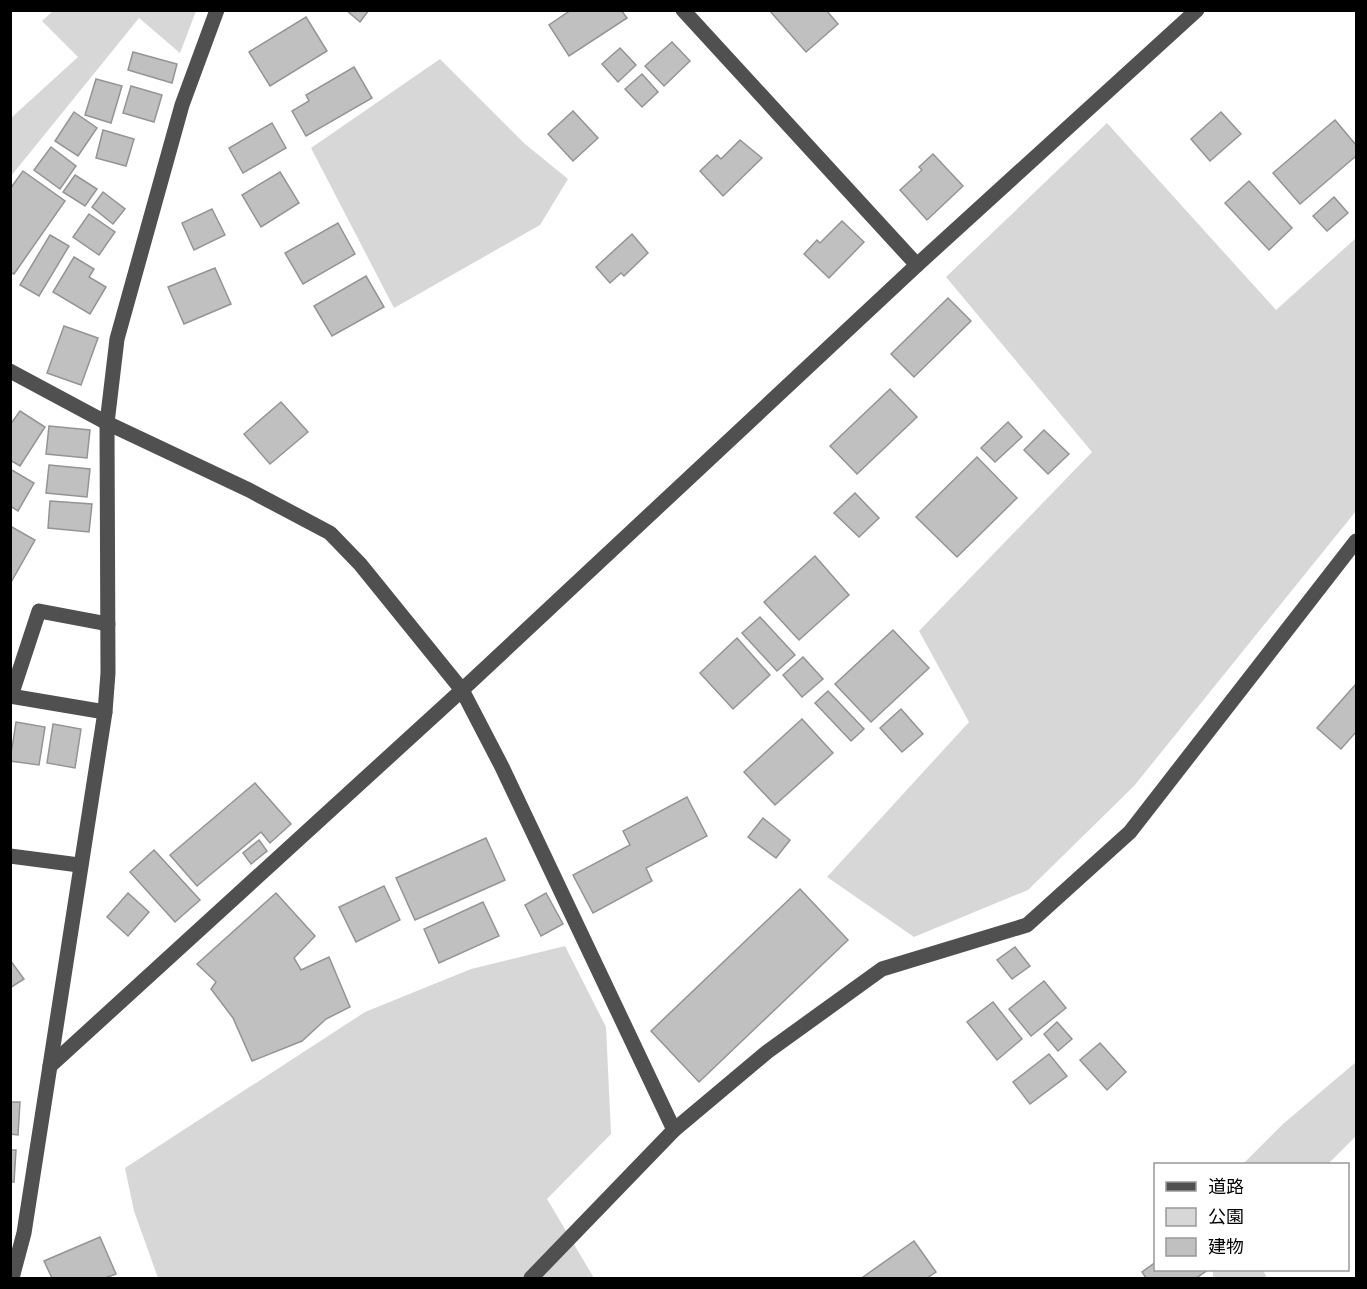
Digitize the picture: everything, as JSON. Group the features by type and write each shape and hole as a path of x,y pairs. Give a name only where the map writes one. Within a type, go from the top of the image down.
{"street":[{"path":"13,1269 24,1233 79,865 105,712 108,673 107,423 117,339 182,105 217,10"},
{"path":"683,10 917,265"},
{"path":"50,1066 462,690 917,265 1197,10"},
{"path":"10,371 107,423 249,490 330,533 360,564 462,690 502,767 674,1130"},
{"path":"531,1278 674,1130 767,1052 882,969 1027,925 1130,832 1356,542"},
{"path":"105,712 11,696 39,611 108,624"},
{"path":"10,856 79,865"}],"green space":[{"path":"53,11 196,11 180,53 139,18 11,176 11,118 78,57 42,21"},
{"path":"440,59 525,144 568,179 540,225 394,308 311,148"},
{"path":"1107,123 1276,310 1356,238 1356,511 1134,786 1028,890 914,937 827,877 969,722 919,631 1092,452 946,277"},
{"path":"565,946 606,1027 611,1134 547,1199 594,1278 158,1278 134,1211 125,1168 365,1012 471,969"},
{"path":"1356,1062 1356,1136 1329,1163 1244,1163 1283,1124"},
{"path":"1213,1271 1264,1271 1267,1278 1213,1278"}],"building":[{"path":"346,10 369,10 360,22"},
{"path":"571,10 621,10 627,18 569,56 549,25"},
{"path":"769,10 826,10 838,24 806,52"},
{"path":"306,17 327,51 270,86 249,52"},
{"path":"672,42 690,61 664,86 645,66"},
{"path":"620,48 636,65 618,82 602,64"},
{"path":"133,52 177,64 172,83 128,70"},
{"path":"354,67 372,98 306,136 292,111 309,101 306,95"},
{"path":"642,74 658,92 642,107 625,89"},
{"path":"96,79 122,86 111,123 85,115"},
{"path":"131,86 162,95 154,122 123,113"},
{"path":"573,111 598,138 573,161 548,134"},
{"path":"74,112 97,128 78,156 55,141"},
{"path":"1221,112 1241,134 1210,161 1191,139"},
{"path":"1335,120 1356,145 1356,156 1300,204 1273,173"},
{"path":"272,123 286,148 243,173 229,148"},
{"path":"103,130 134,139 126,166 96,158"},
{"path":"740,140 762,158 723,196 700,171 717,155 721,159"},
{"path":"51,147 76,166 60,189 34,170"},
{"path":"933,154 963,186 927,220 900,190 922,170 919,167"},
{"path":"23,171 65,201 14,274 10,272 10,189"},
{"path":"280,172 299,203 261,227 242,195"},
{"path":"75,175 97,189 85,206 63,192"},
{"path":"1249,181 1292,228 1269,250 1225,203"},
{"path":"103,192 125,209 113,224 92,207"},
{"path":"1334,197 1348,213 1327,231 1313,216"},
{"path":"212,209 225,235 194,250 182,223"},
{"path":"89,214 115,232 99,255 73,237"},
{"path":"842,221 864,242 829,278 804,254 817,240 820,243"},
{"path":"338,223 355,254 303,284 285,253"},
{"path":"632,234 648,253 624,276 621,273 610,283 596,267"},
{"path":"50,235 69,246 39,296 20,285"},
{"path":"74,257 94,269 89,277 106,287 90,314 53,292"},
{"path":"215,268 231,304 184,324 168,287"},
{"path":"366,276 384,307 332,336 314,306"},
{"path":"948,298 971,321 914,377 891,354"},
{"path":"64,326 98,338 81,385 47,373"},
{"path":"890,389 917,417 857,474 830,446"},
{"path":"281,402 308,432 270,464 244,434"},
{"path":"20,411 45,427 20,466 10,460 10,425"},
{"path":"1008,422 1022,437 995,462 981,448"},
{"path":"49,426 90,430 87,458 46,454"},
{"path":"1044,430 1069,454 1048,474 1024,450"},
{"path":"977,457 1017,498 957,557 916,517"},
{"path":"49,465 90,469 87,497 46,493"},
{"path":"10,469 34,483 18,511 10,506"},
{"path":"855,493 879,518 859,537 834,513"},
{"path":"50,501 92,504 89,532 48,528"},
{"path":"10,526 35,540 10,584"},
{"path":"815,556 849,595 799,640 764,602"},
{"path":"760,617 795,655 777,671 742,633"},
{"path":"893,630 929,668 871,722 835,684"},
{"path":"737,638 770,675 733,709 700,673"},
{"path":"803,657 823,679 802,697 783,675"},
{"path":"1356,684 1356,732 1341,749 1317,728"},
{"path":"828,691 864,729 851,741 815,703"},
{"path":"901,709 923,734 902,752 880,728"},
{"path":"802,719 833,753 775,805 744,772"},
{"path":"16,722 45,727 39,765 10,761"},
{"path":"53,724 81,729 75,768 47,763"},
{"path":"255,783 291,824 270,843 261,832 197,886 170,855"},
{"path":"687,797 707,836 646,868 652,881 593,913 573,875 630,845 623,831"},
{"path":"763,818 790,840 776,858 748,837"},
{"path":"486,838 505,880 415,920 396,878"},
{"path":"259,840 267,851 251,864 243,853"},
{"path":"154,850 200,900 175,922 130,872"},
{"path":"384,886 400,920 356,942 339,907"},
{"path":"800,889 848,940 699,1082 651,1031"},
{"path":"128,893 149,912 128,936 107,917"},
{"path":"276,893 315,936 294,958 301,970 329,957 350,1007 326,1019 302,1041 252,1061 233,1018 211,989 216,982 197,964"},
{"path":"546,893 563,924 541,936 525,905"},
{"path":"483,902 499,936 439,963 424,929"},
{"path":"1015,947 1030,966 1012,979 997,960"},
{"path":"10,960 24,979 10,988"},
{"path":"1044,981 1066,1008 1031,1036 1009,1009"},
{"path":"993,1002 1022,1039 997,1060 967,1022"},
{"path":"1057,1022 1072,1039 1058,1051 1044,1034"},
{"path":"1100,1043 1126,1072 1107,1090 1080,1060"},
{"path":"1049,1054 1067,1076 1030,1104 1013,1082"},
{"path":"10,1102 20,1102 18,1135 10,1134"},
{"path":"10,1150 16,1150 14,1182 10,1182"},
{"path":"100,1237 116,1274 105,1278 52,1278 44,1261"},
{"path":"914,1241 936,1272 927,1278 863,1277"},
{"path":"1154,1263 1154,1271 1206,1271 1196,1278 1146,1278 1142,1272"}]}
